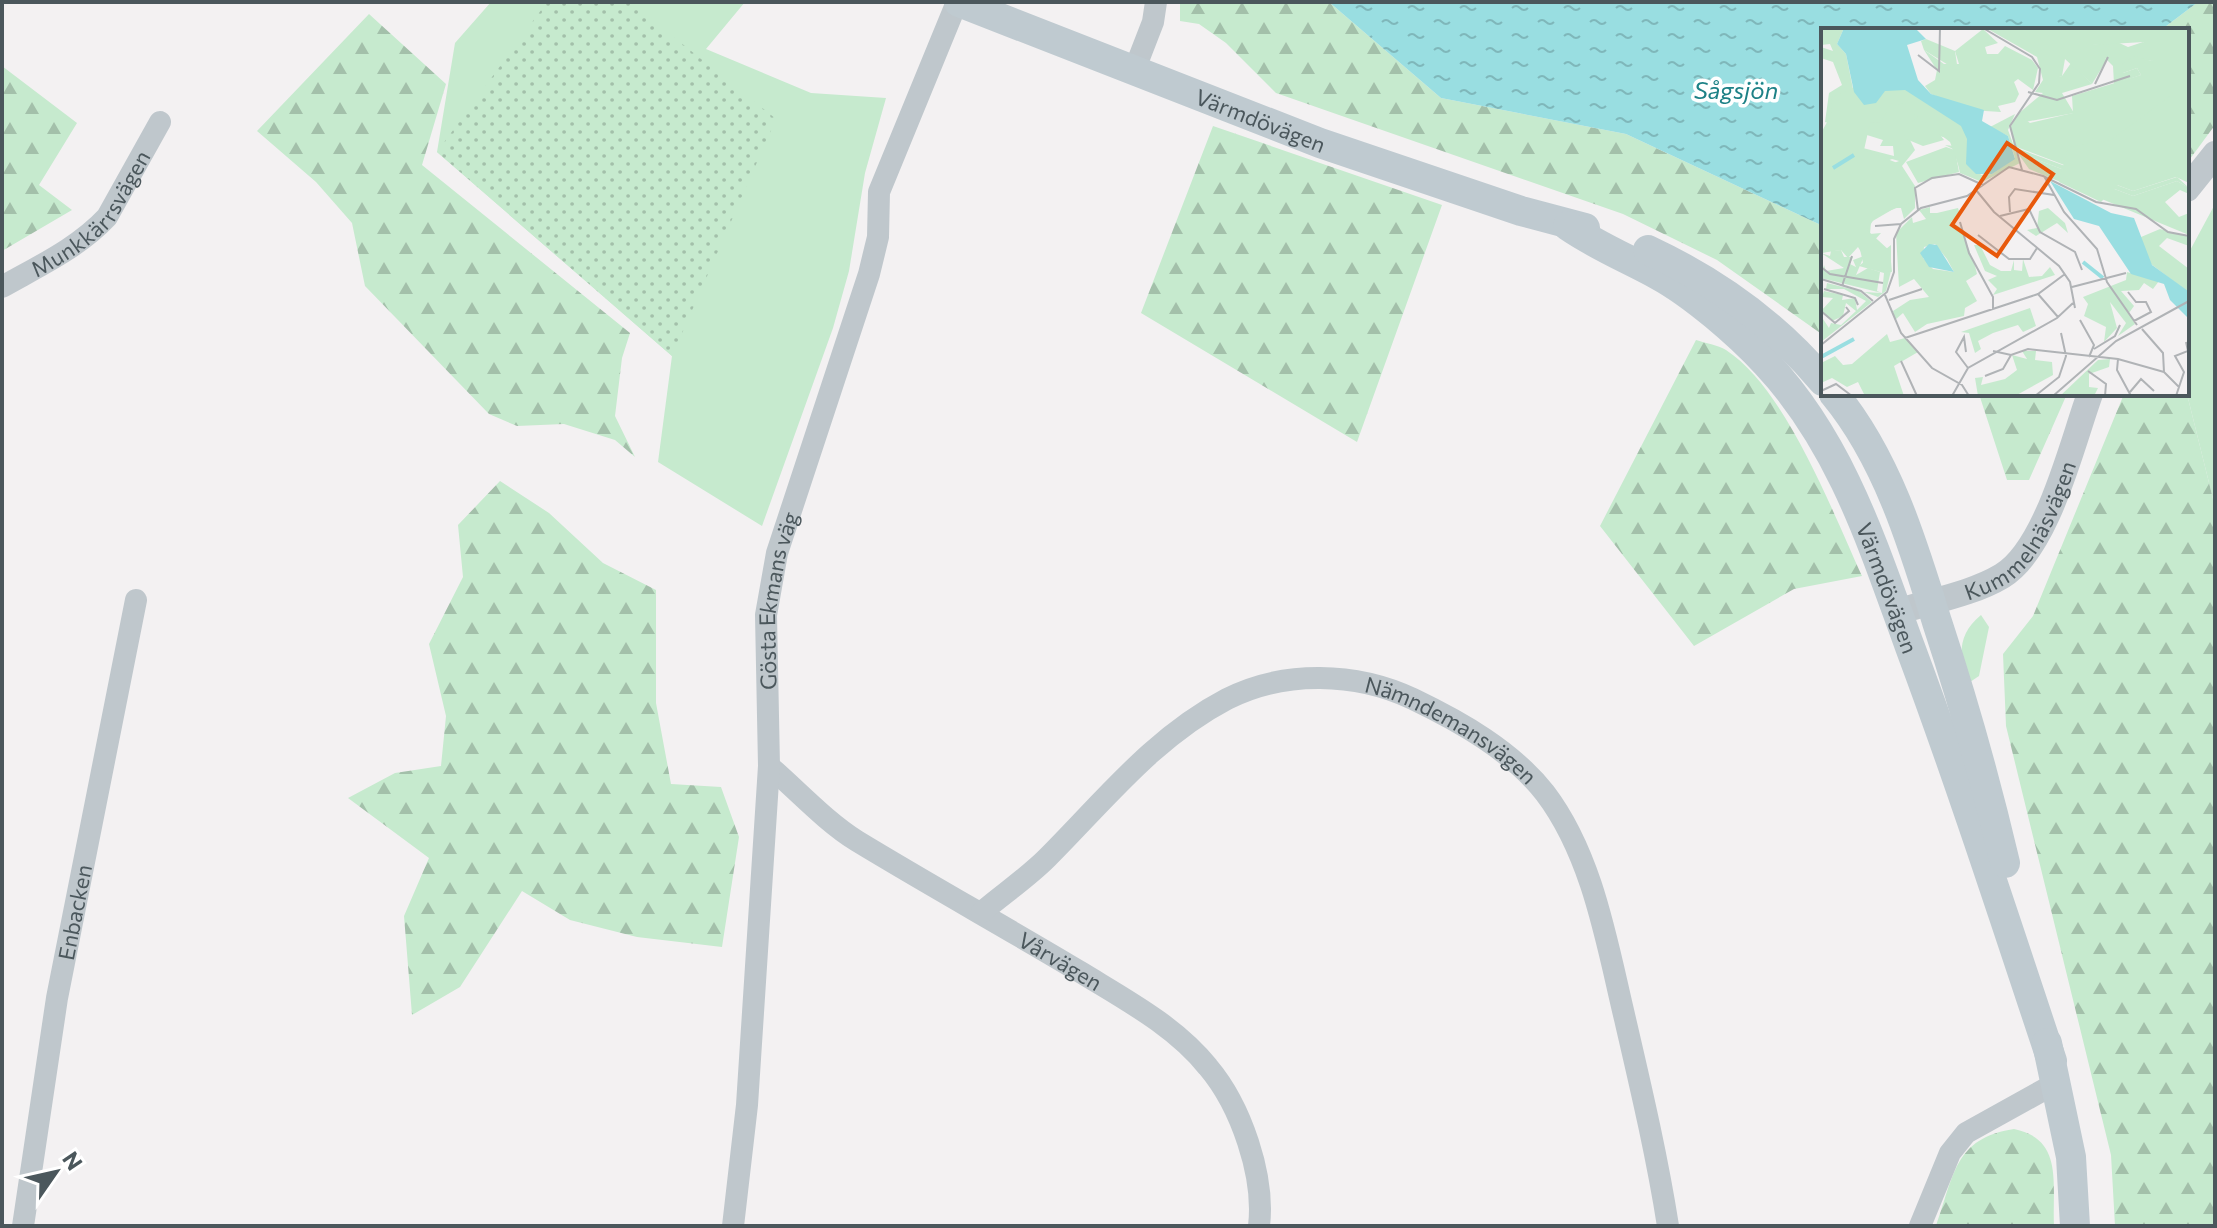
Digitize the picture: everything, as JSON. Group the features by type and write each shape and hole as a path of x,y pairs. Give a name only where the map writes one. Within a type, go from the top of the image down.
{"main road":[{"name":"Värmdövägen","path":"958,2 1320,143 1568,226 1603,230 1695,273 1787,342 1821,379"},
{"name":"Värmdövägen","path":"1568,226 1600,248 1661,276 1731,330 1767,364 1813,424 1857,501 1951,759 2054,1072"},
{"name":"Värmdövägen","path":"1835,396 1891,491 1931,601 2001,846 2054,1072 2071,1157 2075,1226"}],"street":[{"name":"Gösta Ekmans väg","path":"733,1226 747,1105 769,766 766,615 777,553 869,274 878,237 879,192 958,2"},
{"path":"1134,71 1153,22 1156,2"},
{"name":"Munkkärrsvägen","path":"2,287 81,242 95,230 107,217 160,122"},
{"path":"2189,186 2215,154"},
{"name":"Kummelnäsvägen","path":"1897,612 2005,574 2026,552 2043,521 2089,396"},
{"name":"Enbacken","path":"23,1226 57,998 136,600"},
{"name":"Nämndemansvägen","path":"982,912 1044,861 1181,725 1230,698 1272,683 1354,678 1388,687 1458,720 1489,742 1537,784 1560,816 1596,901 1658,1159 1668,1226"},
{"name":"Vårvägen","path":"769,766 853,838 1136,1006 1184,1041 1210,1068 1229,1101 1247,1143 1257,1183 1259,1226"},
{"path":"1920,1226 1950,1153 1966,1133 2054,1072"}],"green space":[{"path":"491,2 745,2 706,49 811,93 886,98 865,173 849,271 833,328 762,526 658,462 672,356 437,152 455,43"},
{"path":"547,2 630,2 776,119 672,356 437,152"},
{"path":"1180,2 1329,2 1441,98 1626,134 1821,225 1821,334 1717,260 1623,214 1276,93 1226,43 1199,24 1180,21"},
{"path":"2198,2 2215,2 2215,125 2189,160 2189,28 2164,28"},
{"path":"369,14 446,84 422,165 630,333 622,358 615,416 635,457 615,440 564,424 517,426 489,414 365,286 352,223 316,182 257,131"},
{"path":"2,66 77,123 39,185 72,210 2,251"},
{"path":"1213,126 1442,205 1357,442 1141,313"},
{"path":"2215,204 2215,507 2187,396 2189,252"},
{"path":"1696,340 1726,350 1748,368 1768,393 1822,486 1862,576 1794,589 1694,646 1600,526"},
{"path":"1980,396 2066,396 2029,480 2007,480"},
{"path":"2123,396 2187,396 2215,507 2215,1226 2115,1226 2111,1155 2006,726 2003,654 2033,616"},
{"path":"500,481 549,513 603,563 656,590 656,703 671,784 721,787 739,837 722,947 637,937 570,920 522,891 460,987 412,1015 404,916 429,858 348,798 395,773 441,766 446,716 429,644 463,577 458,525"},
{"path":"1981,615 1989,627 1979,676 1967,684 1962,646 1968,630"},
{"path":"2014,1129 2030,1134 2041,1142 2048,1153 2054,1179 2054,1226 1936,1226 1953,1176 1968,1150 1994,1134"}],"water":[{"name":"Sågsjön","path":"1329,2 2198,2 2164,28 1821,28 1821,225 1626,134 1441,98"}]}
